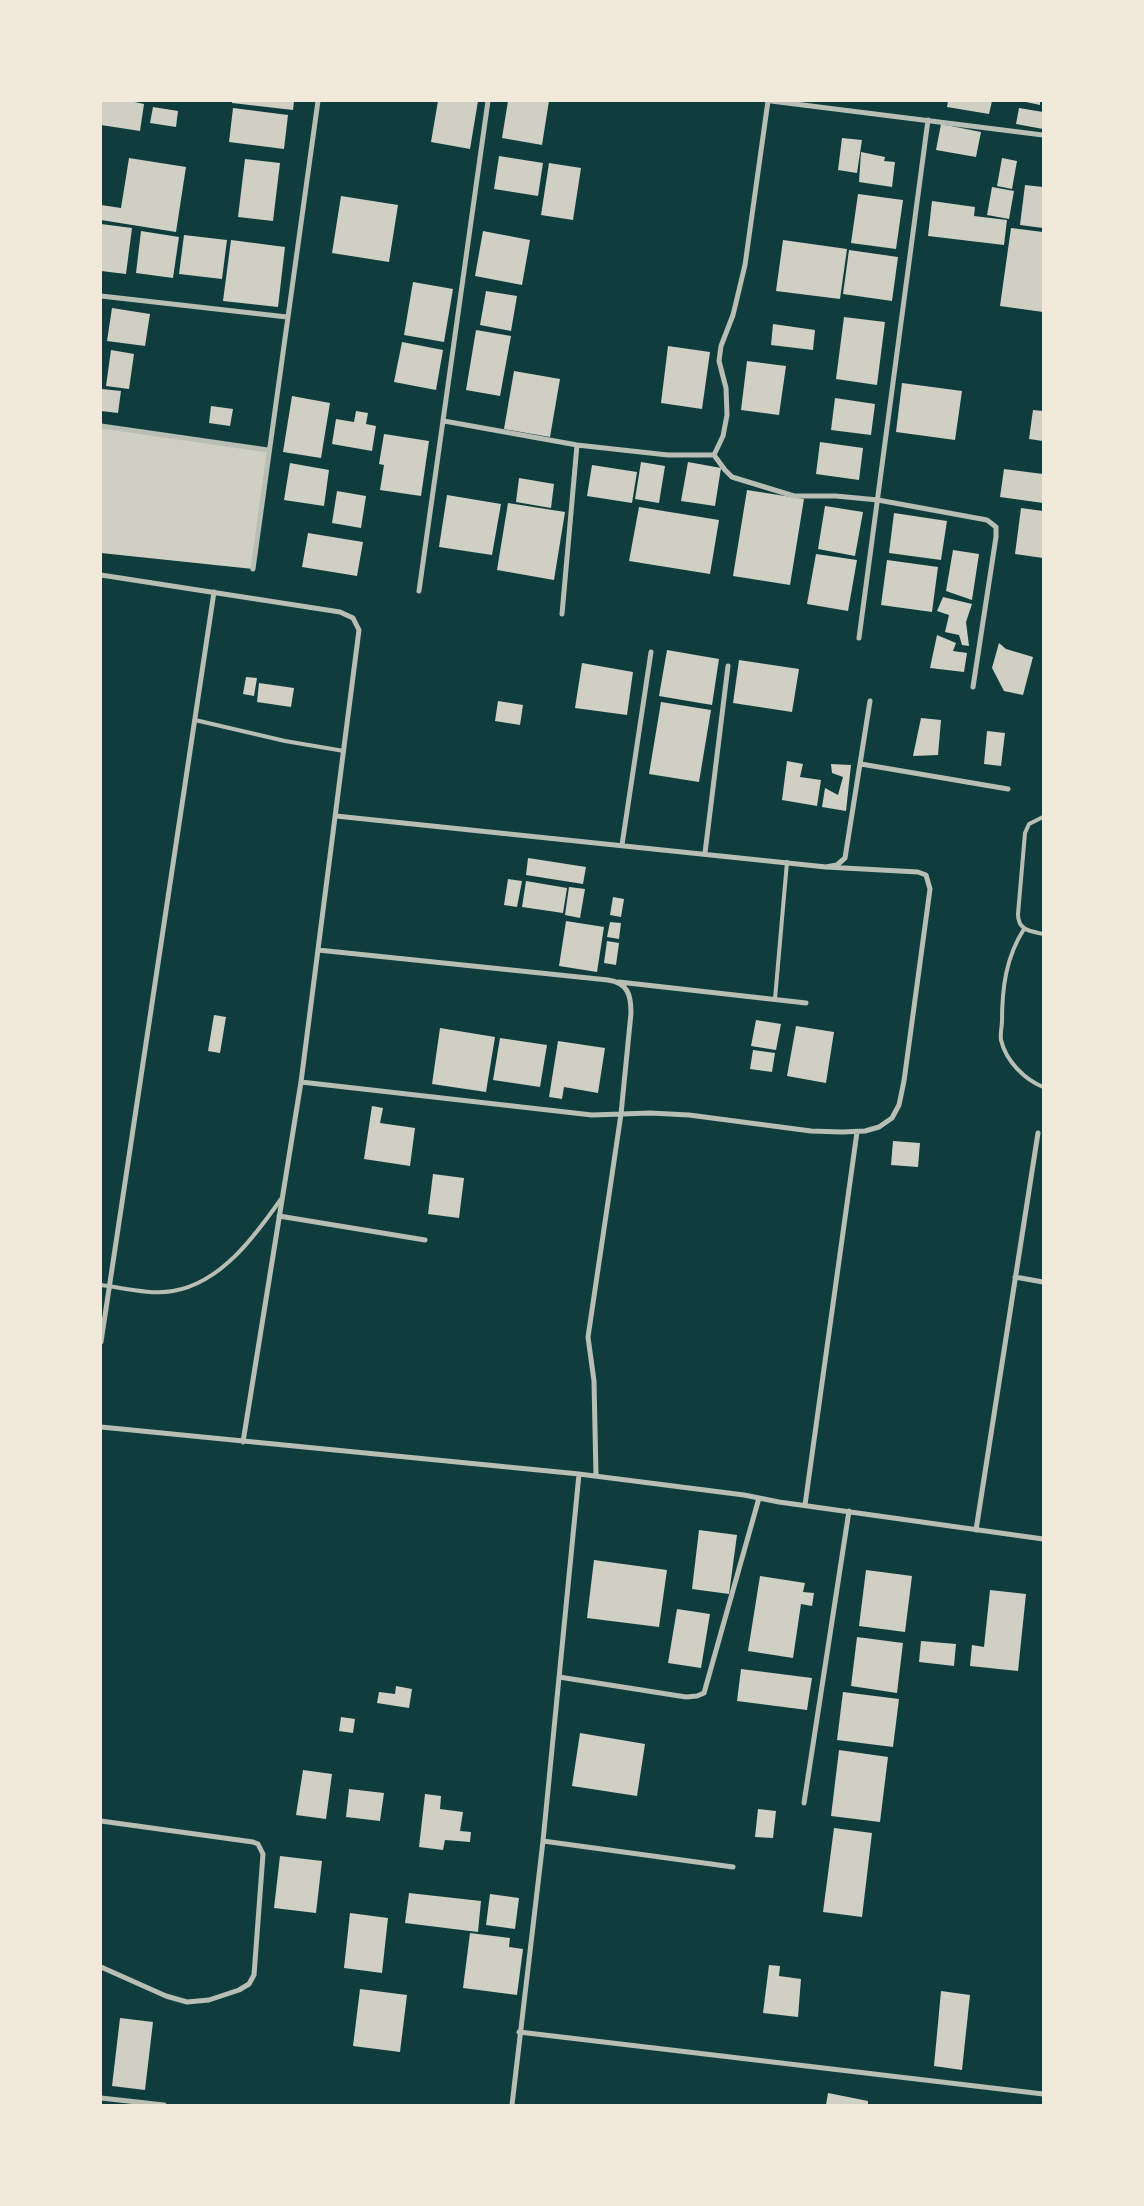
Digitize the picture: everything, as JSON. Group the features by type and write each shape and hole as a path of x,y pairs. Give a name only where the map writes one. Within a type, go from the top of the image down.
{"street":[{"path":"253,569 268,450 318,101"},
{"path":"419,591 488,101"},
{"path":"714,454 723,436 727,415 726,388 719,361 720,353 733,315 745,265 770,101 1043,135"},
{"path":"859,638 928,120"},
{"path":"101,296 287,317"},
{"path":"444,421 577,445 668,455 714,454"},
{"path":"101,426 268,450"},
{"path":"562,614 577,445"},
{"path":"714,454 724,470 732,477 794,496 836,496 878,500 987,520 996,527 973,687"},
{"path":"101,575 340,612 353,618 359,630 301,1082 243,1442"},
{"path":"101,1342 214,592"},
{"path":"622,845 651,652"},
{"path":"705,853 728,666"},
{"path":"826,867 838,865 846,858 862,764 870,701"},
{"path":"862,764 1008,790"},
{"path":"301,1082 592,1115 650,1113 690,1115 811,1131 857,1132 880,1127 892,1118 899,1105 904,1082 930,889 926,875 918,872 826,867 336,816"},
{"path":"318,950 806,1003"},
{"path":"596,1476 594,1381 588,1337 621,1114 631,1013 631,998 627,988 616,981"},
{"path":"805,1505 857,1132"},
{"path":"976,1530 1038,1133"},
{"path":"279,1216 425,1240"},
{"path":"1015,1277 1043,1282"},
{"path":"101,1427 596,1476 1043,1539"},
{"path":"512,2105 519,2032 543,1841 579,1474"},
{"path":"559,1677 686,1697 704,1693 759,1498"},
{"path":"804,1803 849,1512"},
{"path":"101,1821 253,1842 261,1848 262,1854 254,1975 249,1984 239,1990 208,2000 187,2002 166,1996 101,1967"},
{"path":"543,1841 733,1867"},
{"path":"519,2032 1043,2094"},
{"path":"101,2098 164,2105"}],"lane":[{"path":"194,720 285,741 344,752"},
{"path":"1043,817 1030,824 1026,833 1018,914 1019,924 1024,929 1043,934"},
{"path":"775,1000 787,862"},
{"path":"1024,929 1015,944 1008,963 1002,996 1001,1040 1023,1077 1043,1086"},
{"path":"101,1285 165,1292 187,1288 208,1277 245,1247 282,1197"}],"building":[{"path":"101,101 130,101 144,104 140,131 101,125"},
{"path":"232,101 294,101 293,110 232,103"},
{"path":"438,101 478,101 470,149 431,142"},
{"path":"508,101 549,101 542,145 502,138"},
{"path":"948,101 992,101 989,114 947,107"},
{"path":"1021,101 1040,101 1040,105"},
{"path":"153,107 178,111 176,127 150,123"},
{"path":"233,108 288,115 284,149 229,142"},
{"path":"1019,108 1043,112 1043,129 1016,124"},
{"path":"941,124 981,132 976,157 936,150"},
{"path":"842,138 862,140 857,173 838,170"},
{"path":"861,152 885,157 884,161 895,162 892,187 859,182"},
{"path":"499,156 543,163 538,196 494,189"},
{"path":"129,158 186,167 176,232 101,220 101,205 121,208"},
{"path":"1002,158 1017,161 1012,189 997,186"},
{"path":"245,159 280,163 273,221 238,217"},
{"path":"549,163 581,168 573,220 541,215"},
{"path":"1025,185 1043,187 1043,228 1020,225"},
{"path":"992,187 1014,191 1009,219 987,215"},
{"path":"858,194 903,200 896,249 851,243"},
{"path":"341,196 398,205 389,262 332,253"},
{"path":"932,201 975,207 974,216 1007,220 1004,245 928,236"},
{"path":"101,224 132,228 126,274 101,271"},
{"path":"1011,228 1043,232 1043,312 1000,306"},
{"path":"141,231 179,237 173,278 136,273"},
{"path":"483,231 530,240 522,285 475,276"},
{"path":"184,235 227,240 222,279 179,274"},
{"path":"231,240 285,247 278,307 223,301"},
{"path":"783,240 847,249 840,299 776,291"},
{"path":"849,250 898,257 892,301 843,294"},
{"path":"413,282 453,289 444,342 404,335"},
{"path":"486,291 517,296 511,331 480,325"},
{"path":"112,308 150,314 145,346 107,341"},
{"path":"844,317 885,322 877,385 836,379"},
{"path":"773,324 815,330 813,350 771,345"},
{"path":"476,330 511,336 500,396 466,390"},
{"path":"402,342 443,350 436,390 394,382"},
{"path":"668,346 710,352 702,409 661,403"},
{"path":"111,350 134,354 129,389 106,386"},
{"path":"747,361 786,366 779,415 741,410"},
{"path":"514,371 560,379 550,437 504,429"},
{"path":"902,383 962,391 955,440 896,432"},
{"path":"102,389 121,391 118,413 101,411"},
{"path":"292,396 330,403 321,458 283,452"},
{"path":"835,398 875,404 871,435 831,430"},
{"path":"211,406 233,409 230,426 209,423"},
{"path":"1033,410 1043,411 1043,441 1029,439"},
{"path":"356,411 368,413 366,424 376,426 372,451 332,444 336,419 354,422"},
{"path":"101,426 268,450 253,569 101,553"},
{"path":"384,434 429,441 421,496 380,490 384,465 379,464"},
{"path":"820,442 863,448 859,480 816,474"},
{"path":"641,462 665,466 659,503 635,499"},
{"path":"688,462 721,468 715,506 681,501"},
{"path":"290,463 329,470 324,506 284,500"},
{"path":"592,465 637,472 632,503 587,496"},
{"path":"1004,469 1043,474 1043,503 1000,497"},
{"path":"519,478 554,484 551,508 516,502"},
{"path":"747,490 804,499 790,585 733,576"},
{"path":"337,491 366,496 361,528 332,523"},
{"path":"447,495 501,504 492,555 439,547"},
{"path":"508,503 565,512 554,580 497,570"},
{"path":"825,506 863,512 855,556 818,549"},
{"path":"639,507 719,520 710,574 629,561"},
{"path":"1021,508 1043,511 1043,558 1015,554"},
{"path":"894,513 947,521 941,560 889,553"},
{"path":"308,533 363,542 357,576 302,567"},
{"path":"953,550 979,554 972,600 946,591"},
{"path":"816,554 857,560 848,611 807,604"},
{"path":"887,560 938,567 932,612 881,605"},
{"path":"943,597 972,604 966,622 969,646 962,645 959,635 945,632 949,615 937,611"},
{"path":"937,635 956,643 953,651 967,653 964,672 930,668"},
{"path":"999,643 1006,649 1033,657 1023,695 1004,691 992,668"},
{"path":"667,650 719,659 712,705 659,696"},
{"path":"739,660 799,669 792,712 733,703"},
{"path":"582,663 633,672 627,715 575,708"},
{"path":"246,677 257,678 254,696 243,694"},
{"path":"259,683 294,688 291,707 257,702"},
{"path":"498,701 523,705 520,725 495,721"},
{"path":"661,702 711,710 699,782 649,774"},
{"path":"921,718 941,720 938,755 913,756"},
{"path":"987,731 1005,733 1001,766 984,764"},
{"path":"787,761 803,764 800,777 821,780 817,806 782,800"},
{"path":"831,764 851,765 846,811 822,807 825,788 838,795 843,777 832,773"},
{"path":"528,858 586,867 583,884 526,875"},
{"path":"508,879 522,881 517,907 504,905"},
{"path":"526,881 567,888 563,913 522,907"},
{"path":"569,887 585,889 580,918 565,915"},
{"path":"613,897 624,899 621,917 610,915"},
{"path":"566,921 604,927 597,972 559,966"},
{"path":"610,922 621,923 619,939 607,937"},
{"path":"607,941 619,943 616,965 604,963"},
{"path":"214,1015 226,1017 220,1053 208,1051"},
{"path":"756,1020 781,1024 776,1050 751,1046"},
{"path":"796,1026 834,1032 826,1083 787,1076"},
{"path":"440,1028 495,1037 486,1092 432,1084"},
{"path":"500,1038 547,1045 540,1087 493,1080"},
{"path":"558,1041 605,1048 598,1093 564,1087 562,1099 549,1097"},
{"path":"753,1050 775,1053 772,1072 750,1069"},
{"path":"372,1106 383,1108 380,1123 415,1128 410,1166 364,1159"},
{"path":"893,1141 920,1143 918,1167 891,1165"},
{"path":"433,1174 464,1178 459,1218 428,1214"},
{"path":"699,1530 737,1535 729,1594 692,1589"},
{"path":"594,1560 667,1570 659,1627 587,1618"},
{"path":"866,1570 912,1576 905,1632 859,1626"},
{"path":"760,1576 805,1583 803,1592 814,1593 812,1606 801,1604 793,1658 748,1651"},
{"path":"990,1590 1026,1594 1018,1671 970,1666 972,1645 984,1647"},
{"path":"677,1609 710,1614 701,1668 668,1663"},
{"path":"857,1637 903,1643 897,1693 851,1686"},
{"path":"921,1641 956,1644 954,1666 919,1662"},
{"path":"741,1669 812,1678 807,1710 737,1701"},
{"path":"396,1686 412,1689 409,1708 377,1703 379,1692 395,1694"},
{"path":"843,1692 899,1699 893,1747 837,1740"},
{"path":"341,1717 355,1719 353,1733 339,1731"},
{"path":"580,1733 645,1744 637,1796 572,1786"},
{"path":"839,1750 888,1757 880,1822 831,1816"},
{"path":"303,1770 332,1774 326,1819 296,1815"},
{"path":"349,1789 384,1793 380,1821 346,1817"},
{"path":"425,1794 441,1796 440,1809 463,1812 460,1831 471,1832 470,1842 445,1840 443,1850 419,1847"},
{"path":"758,1809 776,1811 773,1838 755,1837"},
{"path":"834,1828 872,1833 862,1917 823,1912"},
{"path":"280,1856 322,1861 316,1913 274,1908"},
{"path":"409,1893 481,1901 478,1932 405,1923"},
{"path":"490,1894 519,1898 515,1929 486,1925"},
{"path":"350,1913 388,1918 382,1973 344,1968"},
{"path":"470,1933 510,1938 509,1947 523,1949 517,1995 463,1988"},
{"path":"769,1965 780,1966 779,1976 801,1979 798,2017 763,2013"},
{"path":"360,1989 407,1995 400,2052 353,2046"},
{"path":"941,1991 970,1995 962,2070 934,2066"},
{"path":"120,2018 153,2022 145,2090 112,2086"},
{"path":"828,2093 868,2101 868,2105 826,2105"}]}
